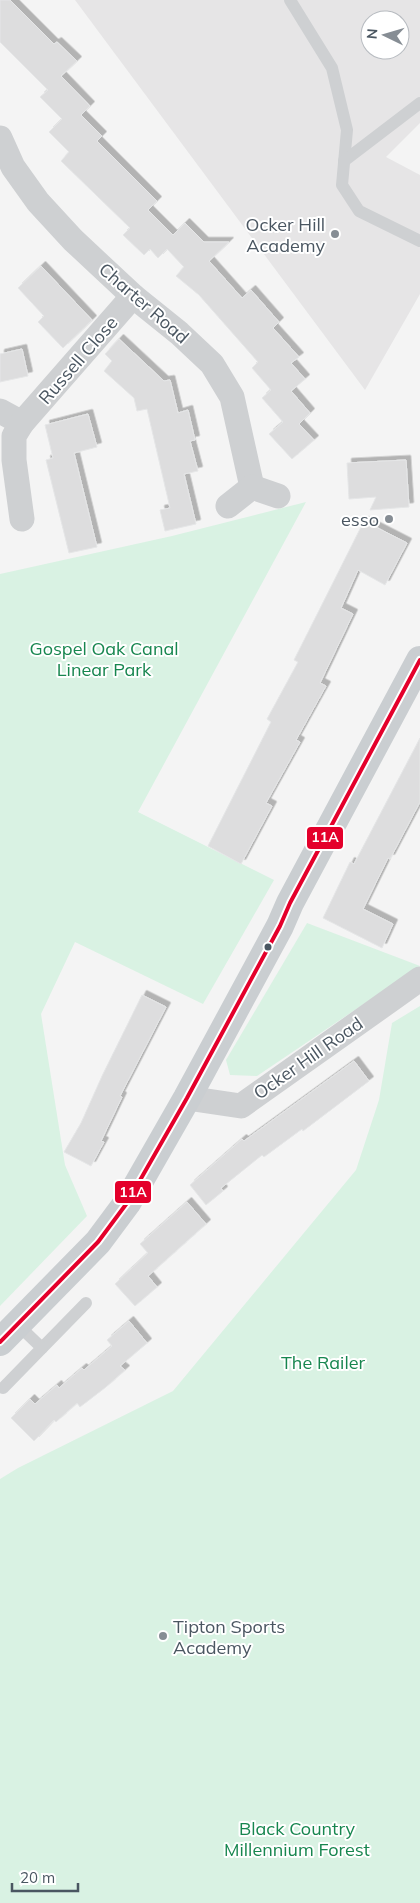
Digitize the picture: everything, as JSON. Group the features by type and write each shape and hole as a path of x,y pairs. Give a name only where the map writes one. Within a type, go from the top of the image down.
{"main road":[{"path":"9,1333 98,1242 128,1203 187,1098 420,660"}],"street":[{"name":"Charter Road","path":"0,138 6,171 67,234 133,296 179,333 212,364 232,396 252,487"},
{"name":"Russell Close","path":"22,520 14,460 14,436 22,423 133,296"},
{"path":"0,411 22,423"},
{"path":"228,506 252,487 278,496"},
{"name":"Ocker Hill Road","path":"187,1098 240,1106 420,979"}],"lane":[{"path":"290,0 332,68 347,130 342,185 359,211 420,241"},
{"path":"344,160 420,103"},
{"path":"3,1388 86,1303"},
{"path":"9,1333 42,1348"}],"shaded area":[{"name":"Ocker Hill Academy","path":"75,0 420,0 420,123 386,157 420,175 420,294 365,390"}],"green space":[{"name":"Gospel Oak Canal Linear Park","path":"306,502 138,812 274,880 203,1004 75,942 41,1014 65,1165 87,1216 0,1306 0,574 172,536"},
{"path":"307,923 420,966 257,1076 230,1075 226,1060"},
{"path":"420,1006 420,1903 0,1903 0,1479 18,1468 173,1391 356,1170 379,1100 392,1023"}],"building":[{"path":"0,0 10,0 54,44 57,42 77,61 61,76 90,106 81,115 102,136 97,141 157,201 148,210 173,235 185,223 204,242 229,242 209,261 242,298 251,290 279,322 273,328 299,357 291,363 305,379 291,391 310,413 299,424 314,440 292,459 269,434 283,422 262,398 271,390 252,368 258,362 199,295 176,276 184,267 167,249 158,258 150,249 144,255 123,235 130,228 61,161 69,152 49,132 62,119 40,97 48,90 0,42"},
{"path":"41,266 92,320 63,348 38,322 44,316 18,288"},
{"path":"119,339 164,381 170,380 178,413 188,410 195,440 190,441 198,471 184,474 196,524 165,531 160,510 170,508 147,409 137,411 134,398 104,371 112,361 105,354"},
{"path":"22,349 28,376 0,382 0,354"},
{"path":"88,414 97,447 74,453 97,547 69,553 46,460 53,458 45,425"},
{"path":"406,460 409,507 370,510 376,497 349,499 347,463"},
{"path":"364,521 407,543 385,585 358,570 341,608 353,614 320,683 326,686 296,740 300,742 266,803 272,806 241,864 208,846 271,722 267,719 298,662 294,660"},
{"path":"420,738 420,802 390,859 388,858 363,909 393,924 382,948 323,918 350,862 354,864"},
{"path":"142,995 166,1007 120,1096 122,1097 101,1141 104,1142 91,1166 64,1152 81,1123"},
{"path":"354,1061 369,1081 303,1131 302,1129 264,1157 262,1155 221,1188 223,1191 206,1205 190,1185 242,1139 244,1141"},
{"path":"187,1202 206,1224 148,1276 157,1287 135,1306 115,1284 148,1253 140,1244"},
{"path":"129,1321 147,1343 120,1366 125,1370 106,1387 80,1407 77,1403 56,1422 54,1420 34,1441 11,1418 30,1399 35,1404 57,1385 59,1388 82,1368 84,1370 112,1346 107,1340"}],"transit line":[{"name":"11A","path":"0,1342 98,1242 127,1203 187,1098 280,926 290,903 420,660"}],"place":[{"name":"Ocker Hill Academy","path":"335,234"},
{"name":"esso","path":"389,519"},
{"name":"Tipton Sports Academy","path":"163,1636"}],"park label":[{"name":"The Railer","path":"323,1362"},
{"name":"Black Country Millennium Forest","path":"297,1838"}]}
